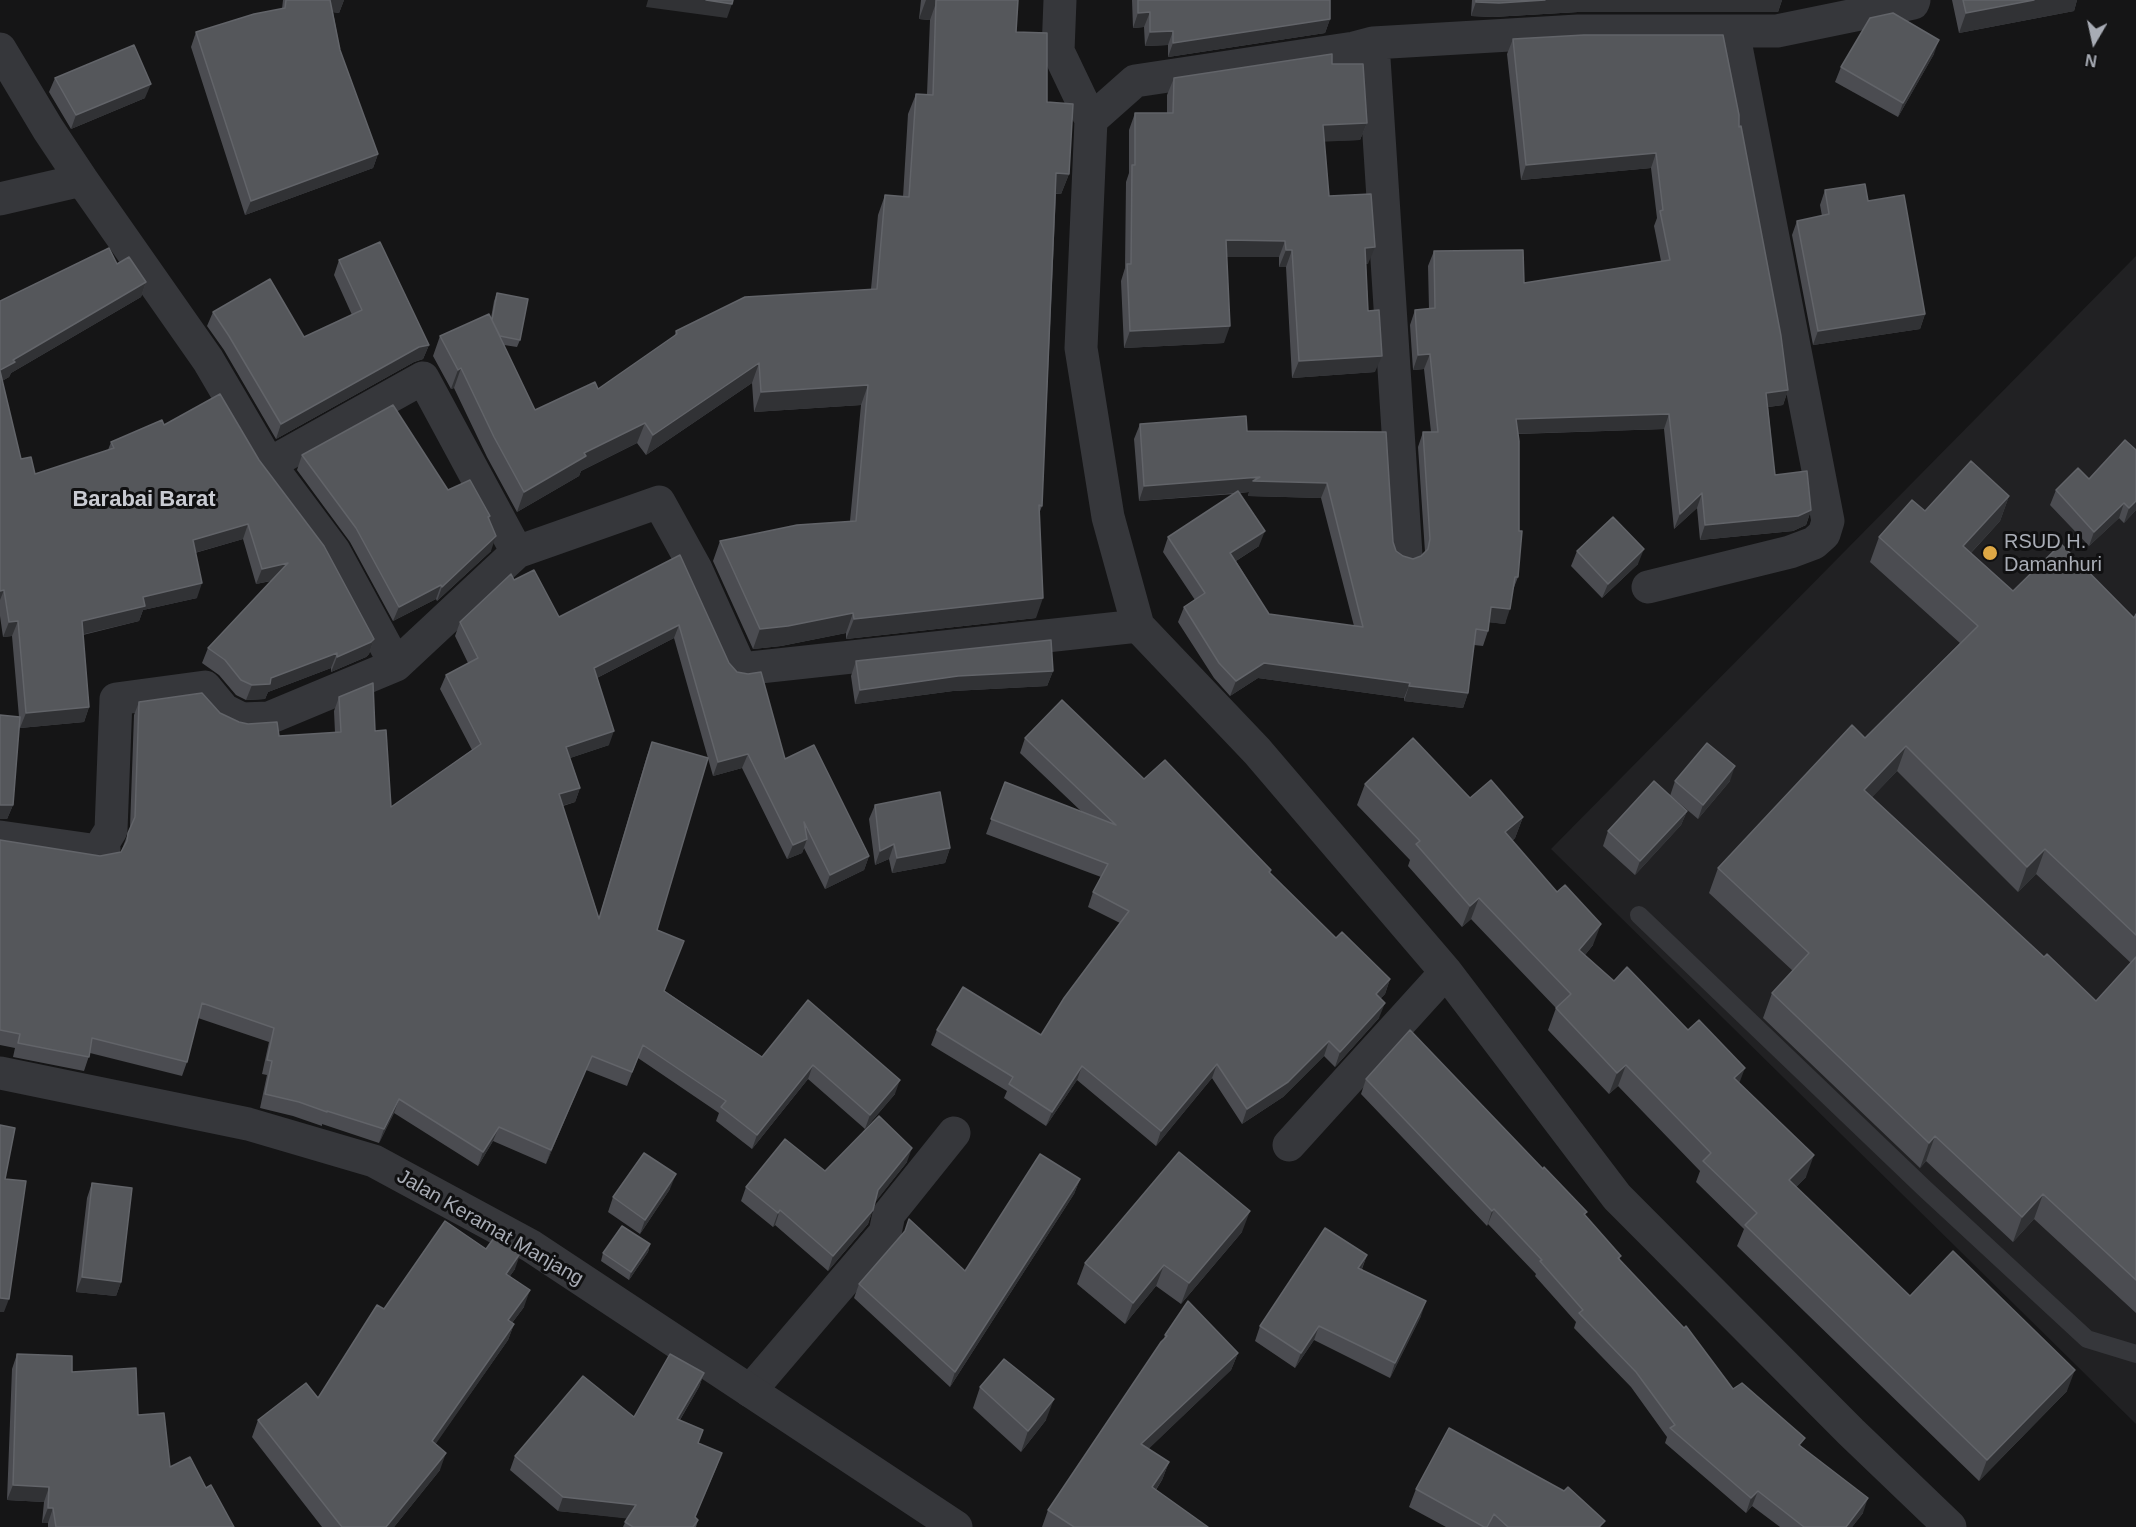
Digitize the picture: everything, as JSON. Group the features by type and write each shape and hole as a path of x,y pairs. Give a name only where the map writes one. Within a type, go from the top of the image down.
{"street":[{"path":"1060,0 1058,51 1091,120 1081,348 1108,517 1138,626 1257,751 1446,972 1617,1197 1851,1432 1950,1527"},
{"path":"1091,120 1135,81 1354,48 1373,43 1578,31 1777,31 1913,3 1914,0"},
{"path":"1648,587 1790,552 1814,543 1824,534 1828,521 1733,31"},
{"path":"1373,43 1406,555"},
{"path":"0,50 82,180 208,360 269,464 334,551 396,665"},
{"path":"0,199 82,180"},
{"path":"269,464 423,378 517,552"},
{"path":"0,837 98,851 104,849 103,843 111,830 116,699 205,687 224,710 242,719 269,718 396,665 517,552 658,501 696,569 741,669 1138,626"},
{"path":"1289,1145 1446,972"},
{"name":"Jalan Keramat Manjang","path":"0,1072 248,1124 374,1161 531,1246 956,1527"},
{"path":"750,1391 885,1233 889,1214 954,1133"}],"lane":[{"path":"1639,915 1924,1188 2088,1339 2136,1354"}],"shaded area":[{"name":"RSUD H. Damanhuri","path":"2136,256 2136,1424 1551,849"}],"building":[{"path":"286,0 330,0 340,50 378,154 251,201 196,32 254,14 285,8"},
{"path":"706,0 733,0 732,4"},
{"path":"936,0 1018,0 1016,32 1047,33 1047,102 1073,104 1069,174 1056,173 1042,506 1039,505 1043,598 854,619 853,613 760,629 720,541 797,525 856,521 868,385 761,392 759,363 653,435 645,423 584,453 586,456 524,492 494,437 461,368 458,370 440,336 489,314 535,410 595,382 598,389 677,334 676,331 745,297 877,289 885,195 909,197 916,94 933,95"},
{"path":"1138,0 1330,0 1330,19 1173,43 1173,31 1150,32 1150,12 1138,13"},
{"path":"1476,0 1545,0 1499,3 1476,2"},
{"path":"1963,0 2034,0 1966,13"},
{"path":"1893,13 1939,40 1903,103 1841,67 1870,18"},
{"path":"1584,35 1723,35 1781,336 1788,390 1766,393 1775,475 1807,471 1811,510 1798,516 1705,525 1702,493 1680,514 1669,414 1516,419 1519,441 1519,531 1522,531 1518,577 1515,577 1510,609 1491,607 1488,631 1476,629 1468,693 1264,663 1236,681 1219,663 1184,607 1205,593 1168,537 1238,491 1265,531 1230,553 1269,614 1363,627 1327,483 1253,481 1260,477 1144,486 1140,424 1246,416 1247,431 1386,432 1393,542 1396,551 1403,556 1413,559 1421,556 1428,549 1430,539 1423,432 1438,432 1430,354 1418,355 1415,310 1435,308 1434,251 1523,250 1524,283 1670,260 1660,211 1663,210 1656,153 1526,165 1513,39"},
{"path":"134,45 151,84 76,115 55,78"},
{"path":"1332,54 1332,64 1363,64 1367,123 1323,125 1329,196 1371,194 1375,247 1365,248 1368,311 1379,310 1382,356 1299,361 1292,250 1286,250 1285,241 1226,240 1230,326 1130,331 1127,264 1131,264 1135,113 1173,113 1174,78"},
{"path":"1865,184 1868,201 1904,195 1925,314 1818,331 1797,221 1829,214 1825,190"},
{"path":"380,242 429,345 419,347 281,424 213,312 270,279 304,337 362,310 339,260"},
{"path":"109,248 117,264 129,257 146,282 13,360 15,362 0,370 0,301"},
{"path":"497,293 528,299 520,340 500,336 492,320"},
{"path":"0,371 21,459 31,457 35,474 114,448 111,442 162,420 164,425 220,394 259,460 324,546 374,639 337,657 337,653 271,678 270,684 252,685 241,680 225,660 208,648 288,563 262,569 248,524 193,540 202,583 143,597 145,606 82,621 89,707 26,713 18,621 9,622 4,590 0,591"},
{"path":"393,405 448,490 470,480 490,516 488,517 496,536 442,587 441,585 399,607 356,528 302,455"},
{"path":"2125,440 2136,450 2136,501 2129,508 2124,503 2094,532 2056,490 2078,468 2089,479"},
{"path":"1971,461 2009,496 1963,546 2013,591 2061,544 2134,618 2136,614 2136,935 2045,849 2027,867 1906,746 1864,790 2044,957 2047,954 2096,1001 2136,957 2136,1280 2043,1194 2022,1217 1935,1136 1929,1143 1772,993 1809,953 1718,868 1852,725 1865,738 1978,626 1879,537 1912,500 1925,511"},
{"path":"1613,517 1644,549 1608,584 1577,551"},
{"path":"680,555 729,663 737,672 748,674 761,672 785,759 814,745 869,856 830,875 804,822 807,839 793,845 748,754 718,762 679,625 594,668 614,731 566,747 580,788 559,794 599,919 652,742 708,758 657,930 684,941 664,991 762,1057 808,1000 900,1080 870,1115 813,1065 757,1135 721,1107 726,1101 643,1045 632,1072 592,1056 551,1150 499,1127 483,1152 399,1099 384,1129 299,1102 265,1094 272,1061 267,1060 274,1028 202,1003 187,1062 92,1038 89,1057 18,1043 20,1034 0,1030 0,840 100,856 121,852 135,817 139,702 202,693 220,713 239,722 248,724 277,722 279,736 341,732 339,697 373,683 375,731 386,730 391,807 481,744 446,675 478,658 460,622 511,574 514,580 534,570 559,617"},
{"path":"1051,640 1053,671 958,676 860,690 856,661"},
{"path":"1062,700 1144,779 1165,760 1271,870 1269,872 1336,938 1342,932 1390,979 1376,994 1385,1003 1340,1052 1329,1041 1288,1082 1247,1109 1217,1064 1161,1131 1082,1066 1052,1112 1009,1084 1013,1077 937,1030 963,987 1041,1035 1064,998 1129,911 1093,892 1108,864 991,819 1005,782 1116,825 1025,738"},
{"path":"0,715 20,717 13,805 0,805"},
{"path":"1413,738 1470,798 1491,780 1523,817 1505,832 1557,892 1565,885 1601,924 1579,950 1614,981 1627,967 1688,1030 1699,1020 1745,1068 1734,1078 1814,1155 1789,1180 1910,1296 1953,1251 2075,1370 1987,1460 1745,1225 1757,1213 1703,1161 1711,1153 1626,1065 1617,1073 1556,1008 1571,994 1479,898 1470,906 1416,844 1420,841 1365,784"},
{"path":"1707,743 1735,766 1703,805 1675,781"},
{"path":"1654,781 1687,811 1640,861 1608,831"},
{"path":"940,792 950,848 897,858 894,844 880,851 875,805"},
{"path":"1410,1030 1587,1212 1584,1214 1621,1256 1618,1258 1684,1328 1686,1326 1733,1389 1742,1383 1805,1438 1799,1445 1868,1498 1846,1527 1804,1527 1758,1491 1751,1498 1670,1428 1675,1425 1636,1372 1579,1313 1583,1310 1540,1261 1542,1260 1366,1079"},
{"path":"879,1116 912,1148 878,1190 873,1210 833,1256 780,1210 778,1213 746,1187 785,1139 825,1171"},
{"path":"0,1125 15,1128 5,1179 26,1181 9,1299 0,1298"},
{"path":"1179,1152 1250,1211 1189,1283 1164,1265 1133,1303 1085,1263"},
{"path":"644,1153 676,1174 645,1220 613,1197"},
{"path":"1040,1154 1080,1179 955,1372 859,1284 905,1231 909,1219 965,1271"},
{"path":"92,1183 132,1188 121,1282 82,1277"},
{"path":"445,1221 486,1249 496,1235 521,1252 506,1274 530,1290 508,1320 514,1324 432,1441 446,1453 386,1527 342,1527 258,1420 306,1383 318,1398 377,1305 384,1309"},
{"path":"622,1226 650,1244 631,1272 603,1253"},
{"path":"1325,1228 1367,1255 1358,1268 1426,1301 1395,1363 1319,1326 1301,1353 1260,1326"},
{"path":"1188,1301 1238,1353 1141,1444 1169,1462 1152,1487 1208,1527 1074,1527 1048,1510 1167,1336 1165,1335"},
{"path":"17,1354 72,1356 72,1372 136,1368 138,1415 164,1413 170,1467 190,1457 206,1488 211,1485 234,1527 56,1527 53,1508 48,1508 49,1487 13,1485"},
{"path":"670,1354 704,1373 677,1419 703,1430 698,1443 722,1453 695,1517 698,1520 693,1527 633,1527 625,1522 636,1505 563,1497 515,1456 583,1376 634,1417"},
{"path":"1004,1359 1054,1399 1028,1431 980,1387"},
{"path":"1449,1428 1564,1491 1568,1487 1605,1521 1599,1527 1508,1527 1494,1514 1487,1527 1484,1527 1416,1489"}],"place":[{"name":"RSUD H. Damanhuri","path":"1990,553"}],"district":[{"name":"Barabai Barat","path":"144,500"}]}
